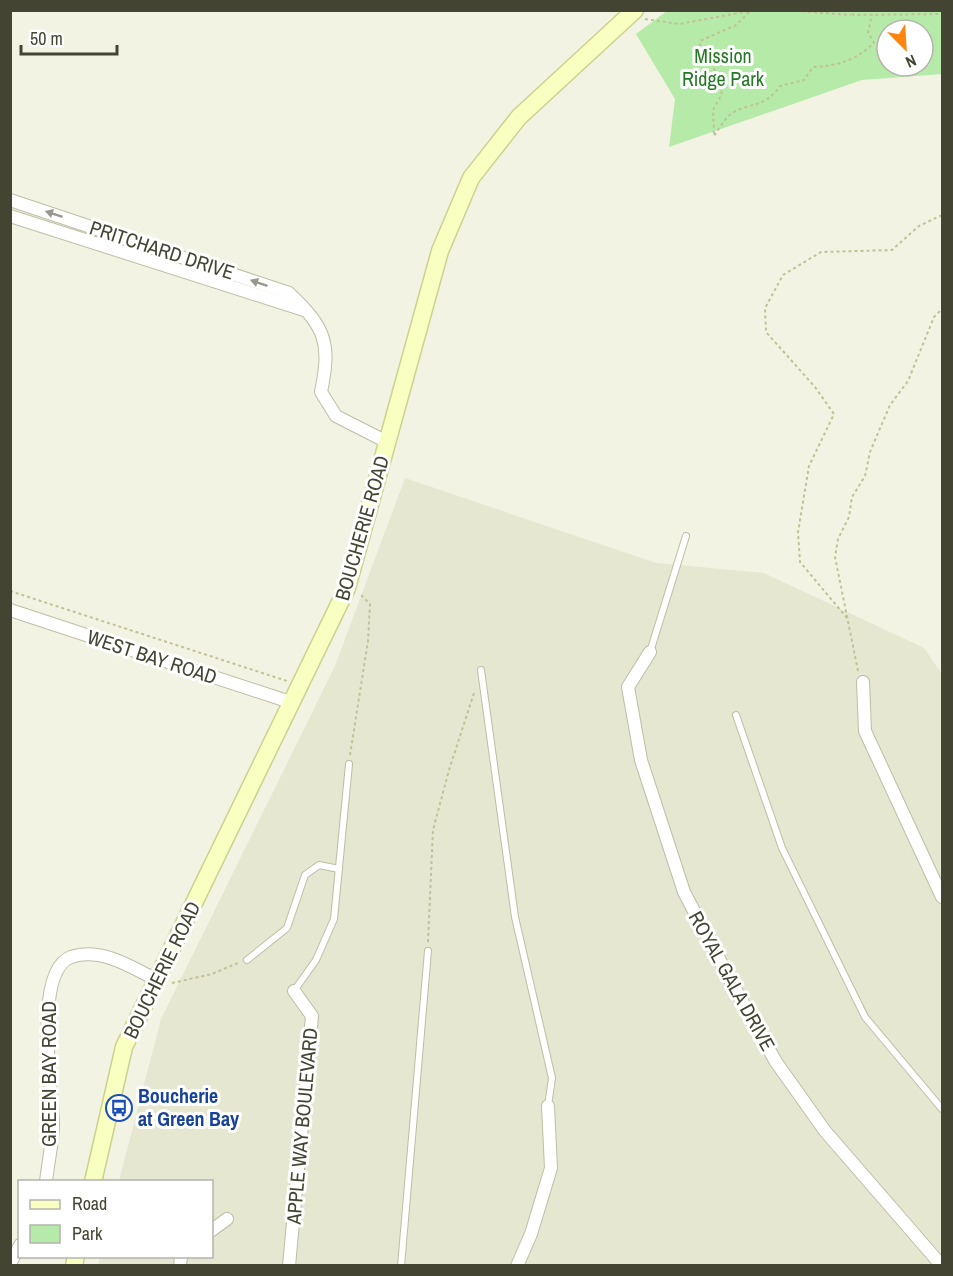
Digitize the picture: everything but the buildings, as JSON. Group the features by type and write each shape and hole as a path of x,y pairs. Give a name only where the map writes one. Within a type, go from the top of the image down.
{"main road":[{"name":"BOUCHERIE ROAD","path":"93,1180 124,1047 302,686 347,588 440,251 471,178 519,117 632,13"}],"street":[{"name":"PRITCHARD DRIVE","path":"10,200 289,293 308,311 324,336 327,364 321,392 336,417 387,442"},
{"name":"PRITCHARD DRIVE","path":"10,216 308,311"},
{"name":"WEST BAY ROAD","path":"10,610 293,703"},
{"name":"ROYAL GALA DRIVE","path":"650,652 628,687 641,760 684,892 776,1062 825,1131 942,1266"},
{"path":"862,682 865,731 942,897"},
{"name":"GREEN BAY ROAD","path":"46,1180 53,1125 48,1042 49,994 57,969 69,958 91,954 105,956 157,980"},
{"name":"APPLE WAY BOULEVARD","path":"289,1266 312,1016 294,991"},
{"path":"517,1266 531,1234 551,1168 548,1106"},
{"path":"213,1229 227,1219"},
{"path":"12,1264 18,1250"}],"lane":[{"path":"650,652 665,597 686,536"},
{"path":"481,670 515,917 552,1078 548,1106"},
{"path":"736,715 782,848 865,1017 942,1109"},
{"path":"294,991 316,960 334,919 349,764"},
{"path":"246,960 287,928 305,875 319,865 339,869"},
{"path":"401,1266 428,951"}],"path":[{"path":"632,13 679,24 755,10"},
{"path":"784,10 854,15 942,14"},
{"path":"847,10 854,15"},
{"path":"749,12 736,25 700,41 701,53 712,66 722,94 713,110 714,136 731,114 754,107 772,97 780,86 804,81 813,67 835,66 860,57 874,43 868,32 872,15"},
{"path":"847,618 800,562 798,532 808,466 834,414 815,387 766,332 765,308 783,275 821,252 892,250 919,226 942,215"},
{"path":"862,682 854,661 835,557 838,539 849,517 852,497 865,476 870,452 890,405 908,381 934,317 942,309"},
{"path":"347,588 362,594 370,604 368,641 349,764"},
{"path":"10,591 302,686"},
{"path":"428,951 433,830 474,692"},
{"path":"157,980 175,984 212,974 246,960"}],"shaded area":[{"path":"405,478 656,563 764,573 924,648 942,674 942,1265 98,1266 100,1258 213,1258 213,1180 119,1180 161,1019 335,666"}],"green space":[{"name":"Mission Ridge Park","path":"667,11 942,11 942,74 935,75 935,18 875,18 875,78 889,78 862,80 669,147 675,99 636,34"}],"place":[{"name":"Boucherie at Green Bay","path":"119,1108"}]}
